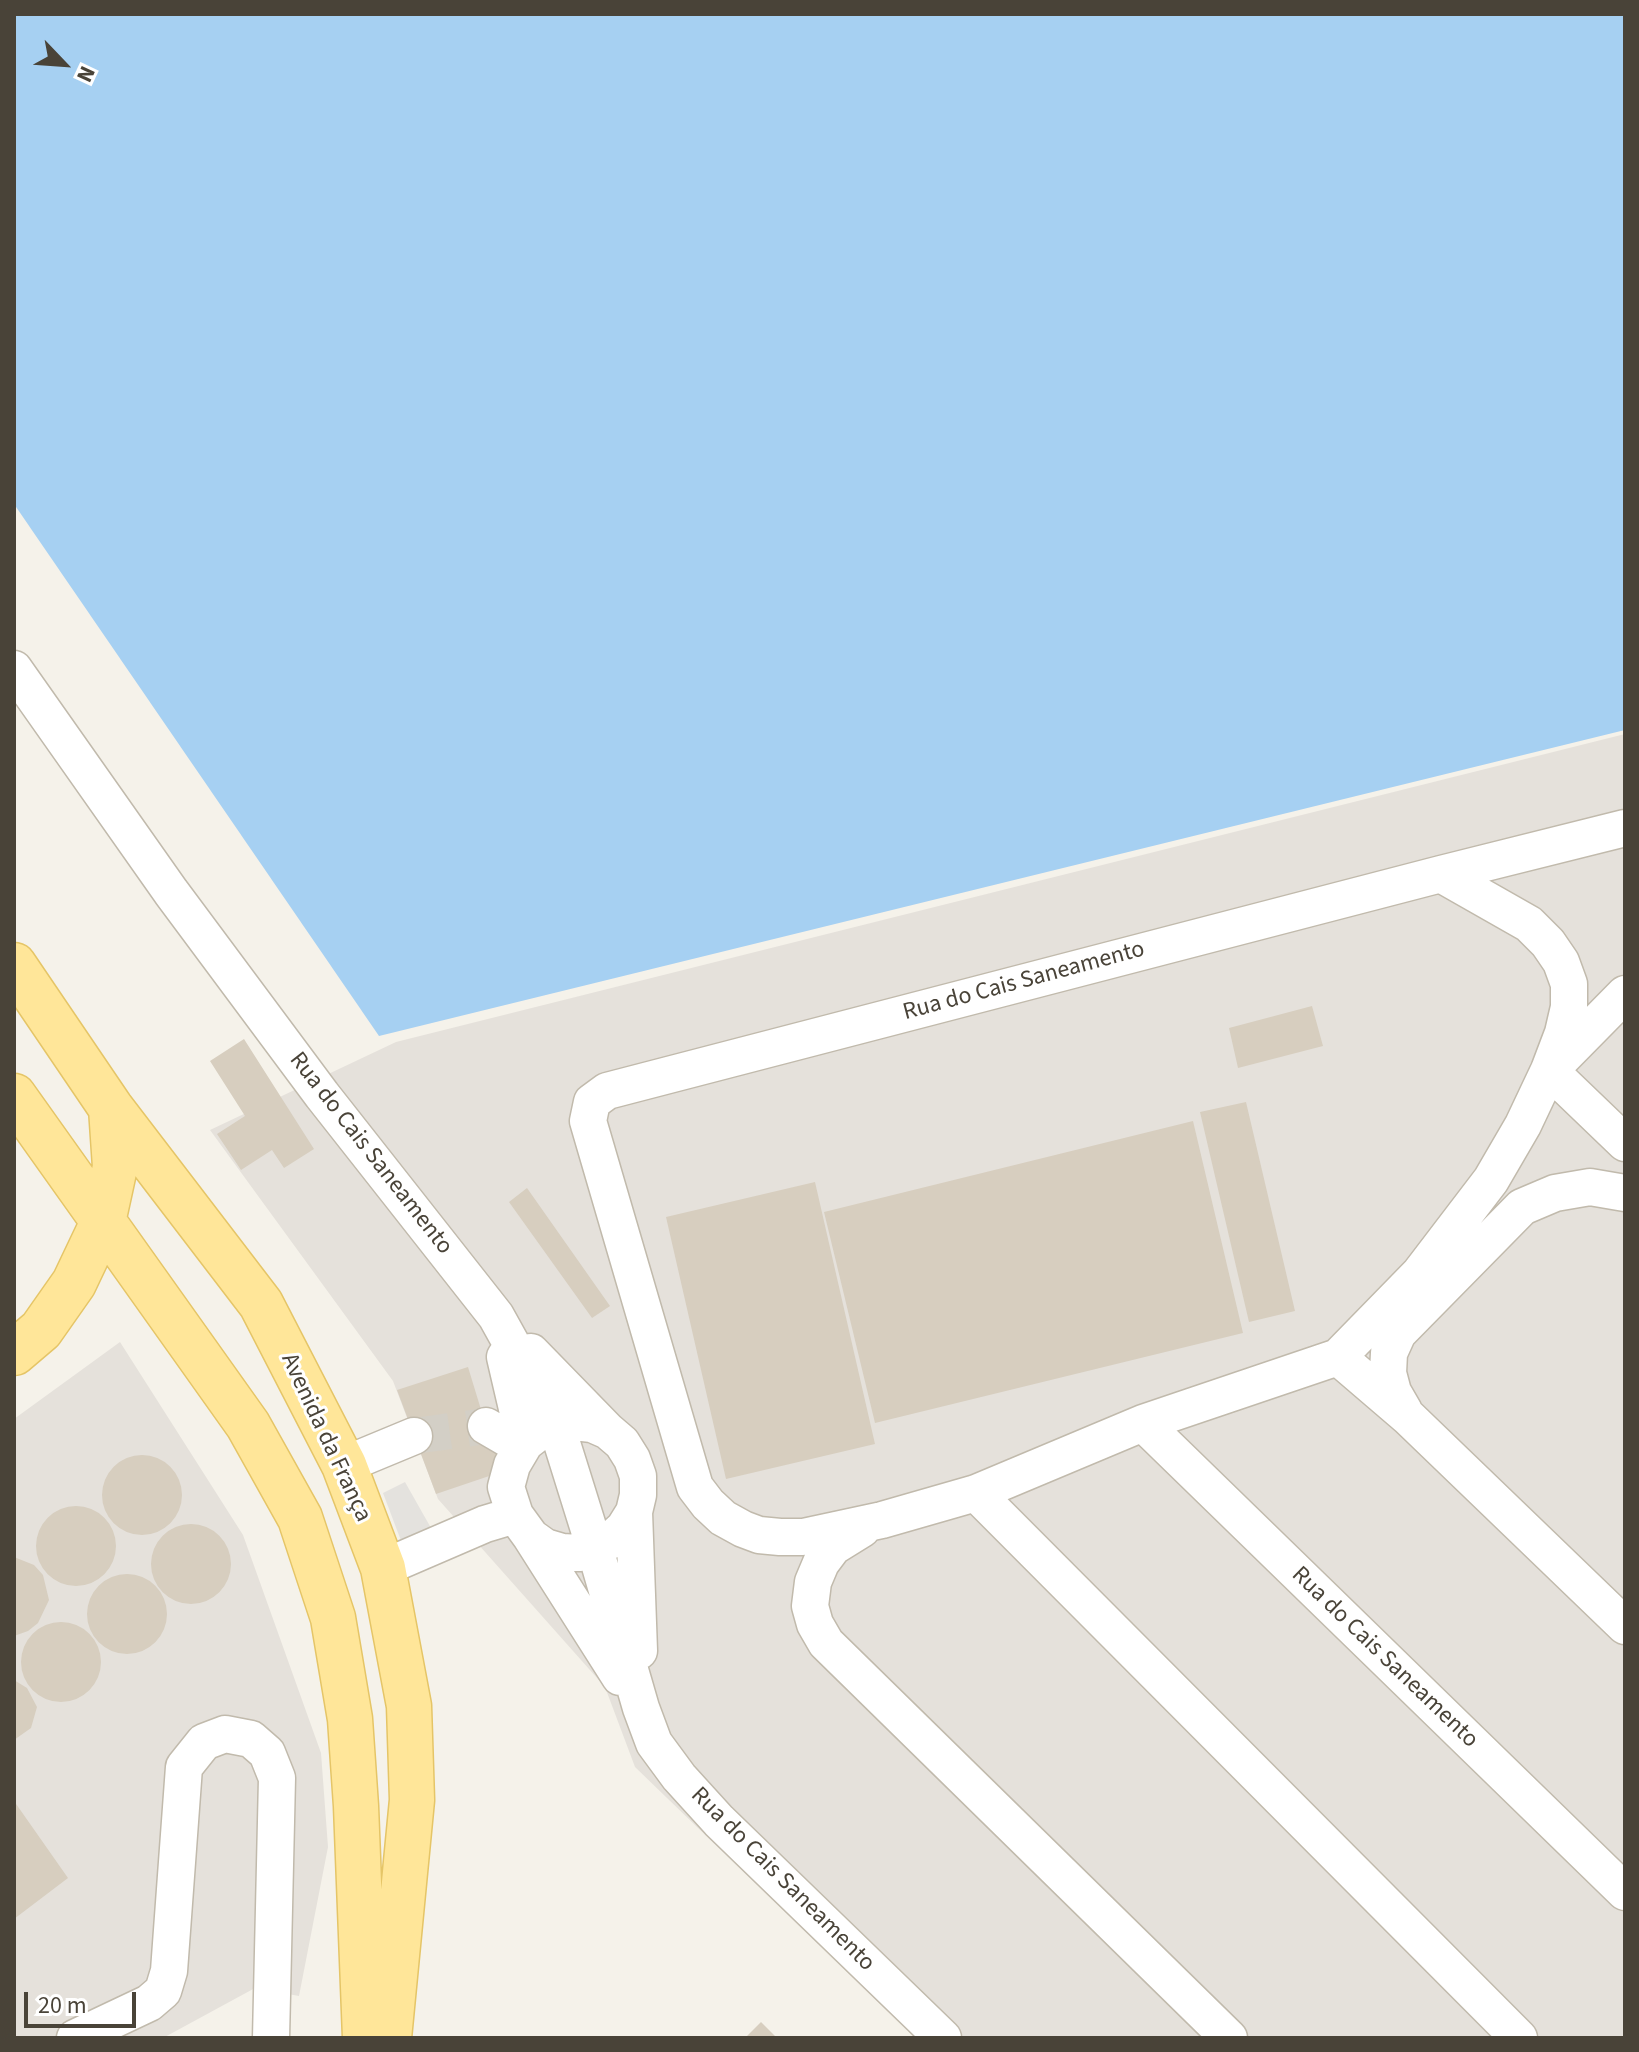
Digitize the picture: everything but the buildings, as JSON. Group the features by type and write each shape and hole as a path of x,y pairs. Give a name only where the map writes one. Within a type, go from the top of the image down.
{"main road":[{"name":"Avenida da França","path":"14,965 111,1108 261,1304 344,1465 383,1568 409,1706 412,1800 389,2038"},
{"path":"14,1096 248,1425 300,1518 333,1618 350,1719 365,2038"},
{"path":"14,1353 41,1330 74,1283 103,1222 115,1167 111,1108"}],"lane":[{"name":"Rua do Cais Saneamento","path":"14,669 171,892 322,1095 496,1316 556,1424 654,1743 699,1799 943,2038"},
{"name":"Rua do Cais Saneamento","path":"882,1520 803,1537 759,1535 723,1518 695,1487 588,1121 592,1102 607,1091 1625,828"},
{"path":"1229,2038 826,1643 815,1624 810,1606 813,1582 821,1563 833,1547 882,1520 976,1493 1143,1423 1338,1357 1420,1273 1491,1180 1523,1125 1549,1070 1569,1007 1569,984 1561,962 1548,943 1529,924 1441,874"},
{"path":"1549,1070 1625,994"},
{"path":"1549,1070 1625,1143"},
{"path":"1408,1417 1393,1392 1388,1373 1389,1353 1398,1333 1522,1207 1555,1193 1590,1187 1625,1193"},
{"path":"496,1316 622,1443 632,1459 638,1476 634,1512 641,1708"},
{"path":"496,1316 523,1445"},
{"path":"1338,1357 1408,1417 1625,1626"},
{"path":"608,1431 592,1424 574,1422 556,1424 539,1432 523,1445 512,1465 506,1487 523,1526 641,1708"},
{"name":"Rua do Cais Saneamento","path":"1143,1423 1625,1892"},
{"path":"486,1426 523,1445"},
{"path":"344,1465 414,1436"},
{"path":"976,1493 1519,2038"},
{"path":"383,1568 485,1524 523,1526 545,1547 579,1553 611,1540 624,1528 634,1512"},
{"path":"75,2038 149,2003 163,1991 169,1971 184,1767 204,1742 225,1734 251,1739 267,1753 277,1778 271,2038"}],"shaded area":[{"path":"1625,734 1625,2038 915,2038 635,1767 605,1687 438,1499 393,1381 210,1130 396,1042"},
{"path":"120,1342 243,1535 321,1753 328,1847 299,1996 255,1988 163,2038 14,2038 14,1419"},
{"path":"405,1482 431,1528 403,1546 383,1493"}],"water":[{"path":"14,14 1625,14 1625,730 379,1036 14,504"}],"tunnel":[{"path":"414,1436 486,1426"}]}
